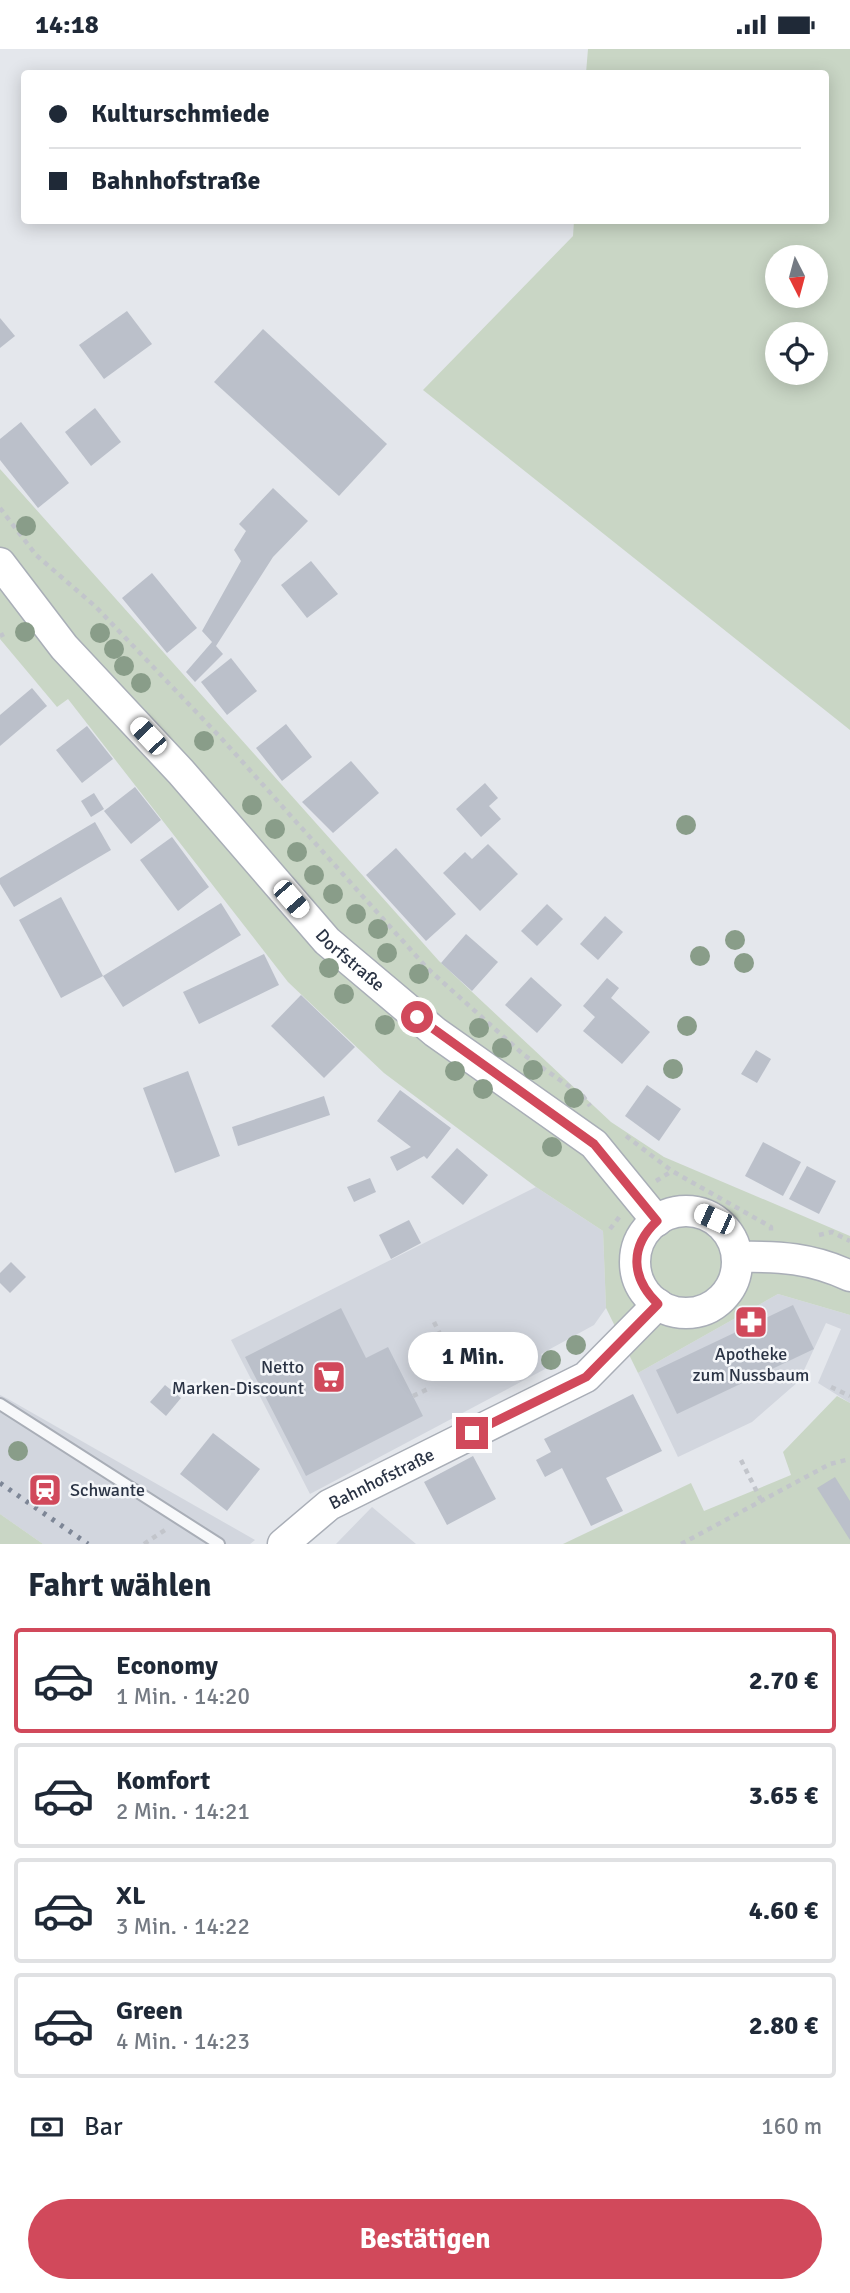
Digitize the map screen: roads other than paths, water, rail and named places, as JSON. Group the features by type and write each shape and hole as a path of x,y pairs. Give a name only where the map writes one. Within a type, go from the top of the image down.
{"main road":[{"name":"Dorfstraße","path":"0,563 64,647 181,772 327,941 435,1032 594,1144 657,1221"},
{"path":"685,1211 707,1216 726,1229 737,1257 736,1273 730,1288 719,1301 705,1309 689,1313 673,1311 658,1304 642,1286 635,1263 645,1232 657,1221 685,1211"},
{"path":"737,1257 785,1255 825,1264 850,1276"},
{"name":"Bahnhofstraße","path":"283,1544 329,1505 586,1377 658,1304"}],"lane":[{"path":"0,1404 219,1544"}],"railway":[{"path":"0,1483 88,1544"}],"place":[{"name":"Apotheke zum Nussbaum","path":"751,1322"},
{"name":"Netto Marken-Discount","path":"329,1377"},
{"name":"Schwante","path":"45,1490"}]}
